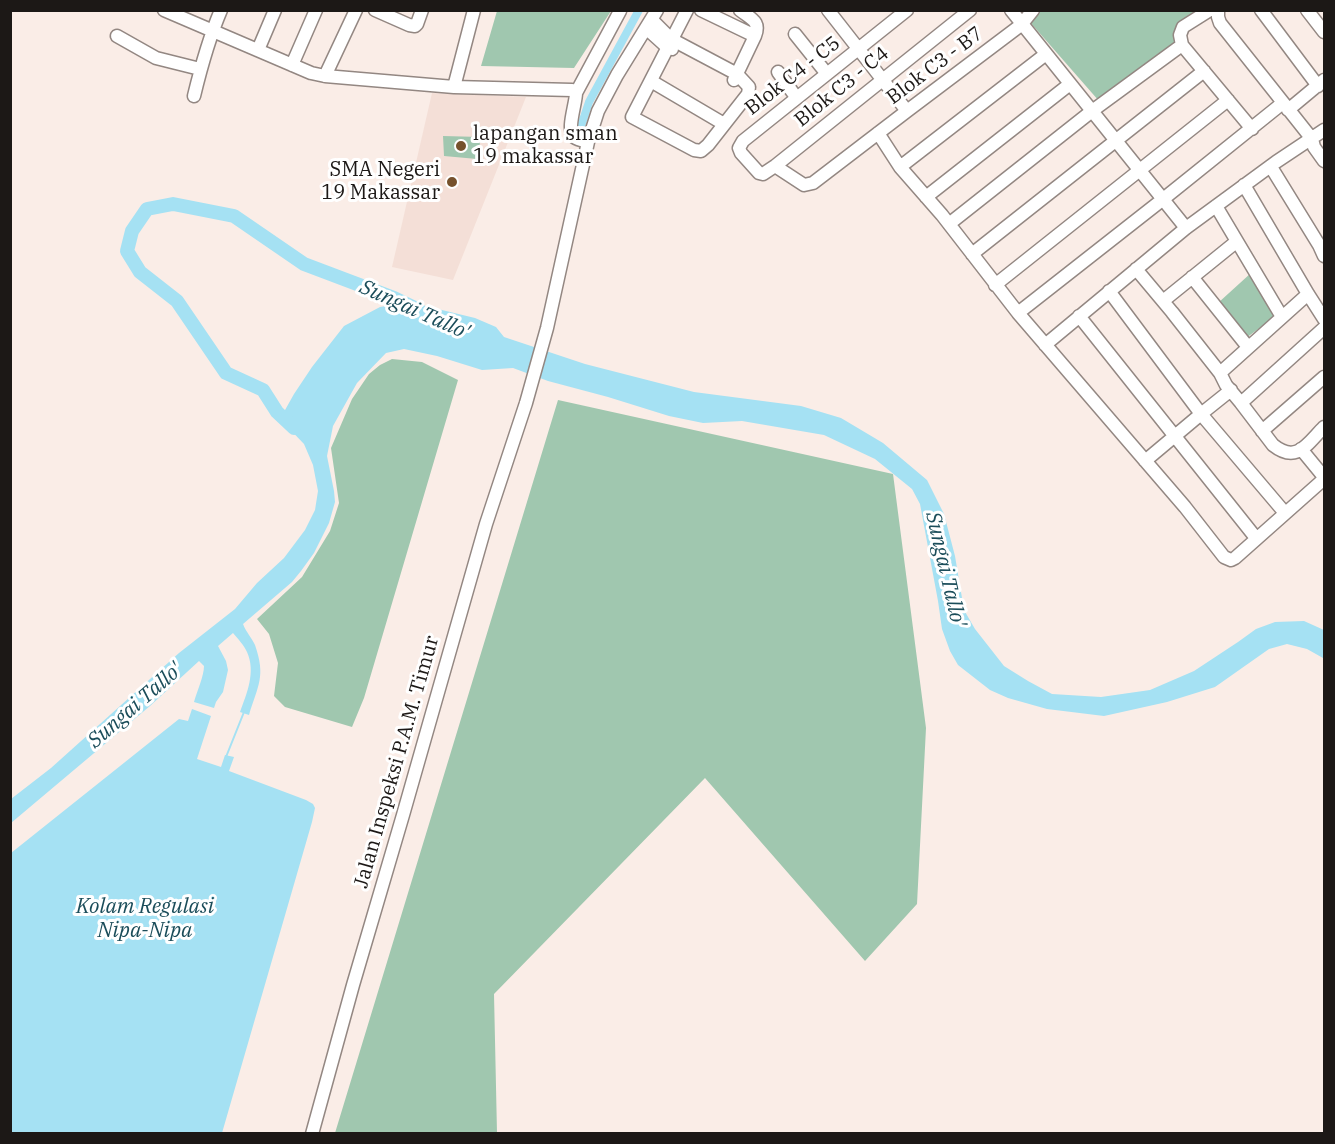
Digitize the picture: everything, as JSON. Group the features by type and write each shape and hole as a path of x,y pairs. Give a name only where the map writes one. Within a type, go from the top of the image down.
{"street":[{"path":"164,10 180,13 216,32 311,73 325,76 454,87 567,89 576,93"},
{"path":"216,32 221,10"},
{"path":"194,96 200,69 216,32 230,10"},
{"path":"258,50 275,10"},
{"path":"292,65 316,10"},
{"path":"325,76 356,10"},
{"path":"375,10 415,26 422,10"},
{"path":"454,87 474,10"},
{"path":"652,19 669,43 749,87 750,92 708,146 698,152 634,119 632,115 651,81 669,43 687,10"},
{"path":"700,10 755,36"},
{"path":"738,79 758,30 758,25 740,10"},
{"name":"Blok C4 - C5","path":"775,166 763,174 759,173 741,153 739,148 743,141 907,10"},
{"name":"Blok C3 - C4","path":"775,166 970,10"},
{"path":"1011,10 1186,228"},
{"name":"Blok C3 - B7","path":"775,166 804,184 813,183 1021,24 1033,10"},
{"path":"1252,129 1182,45 1180,31 1211,10 1212,20 1324,161"},
{"path":"1218,10 1220,23 1236,41 1283,108"},
{"path":"1018,313 1252,129 1321,83 1261,10"},
{"path":"1307,10 1324,32"},
{"path":"588,142 573,137 572,134 571,124 576,93 620,11"},
{"path":"836,13 858,49 907,111"},
{"name":"Jalan Inspeksi P.A.M. Timur","path":"312,1134 483,535 526,403 547,328 588,142 606,95 652,19"},
{"path":"795,34 827,74"},
{"path":"117,36 156,58 200,69"},
{"path":"949,224 1092,111 1182,45"},
{"path":"900,167 1046,54"},
{"path":"972,254 1203,71"},
{"path":"777,72 796,97"},
{"path":"651,81 724,124"},
{"path":"926,197 1070,84"},
{"path":"995,285 1228,100"},
{"path":"1045,345 1186,228 1274,164 1310,143 1324,130"},
{"path":"875,136 949,224 1018,313 1185,507 1224,557 1231,560 1234,558 1324,478 1301,449"},
{"path":"1274,164 1324,246"},
{"path":"1274,164 1324,256"},
{"path":"1244,185 1324,319"},
{"path":"1215,206 1282,317"},
{"path":"1163,301 1236,242"},
{"path":"1136,269 1220,373 1272,445 1283,452 1293,454 1324,427"},
{"path":"1192,277 1248,347"},
{"path":"1110,291 1199,411 1285,513"},
{"path":"1220,373 1308,294"},
{"path":"1079,316 1256,538"},
{"path":"1241,403 1324,328"},
{"path":"1262,431 1324,377"},
{"path":"1145,461 1176,436 1199,411 1229,387"}],"shaded area":[{"name":"SMA Negeri 19 Makassar","path":"432,93 526,97 453,280 392,267"}],"green space":[{"path":"497,10 611,11 574,68 481,66"},
{"path":"1038,11 1199,11 1177,26 1174,44 1099,101 1029,21"},
{"name":"lapangan sman 19 makassar","path":"443,136 481,137 477,159 444,156"},
{"path":"1251,273 1276,316 1246,338 1218,303"},
{"path":"392,359 422,362 458,380 364,698 352,727 285,707 274,696 278,663 269,634 257,619 302,577 330,531 339,503 331,448 352,399 369,374"},
{"path":"558,400 893,474 926,728 917,904 865,961 705,778 494,994 497,1133 335,1133"}],"water":[{"path":"409,302 475,318 496,327 504,337 585,364 694,392 801,406 841,418 883,443 927,480 944,514 955,556 964,610 975,629 1004,666 1052,694 1101,697 1150,690 1194,671 1256,629 1275,622 1304,621 1324,630 1324,661 1323,658 1307,649 1287,644 1269,649 1215,687 1167,702 1104,716 1047,709 1008,698 990,690 958,665 950,651 942,629 920,504 912,489 875,459 824,435 742,421 703,423 669,416 548,381 513,368 482,370 437,356 404,349 386,353 357,383 333,426 327,456 335,502 329,523 314,553 292,582 243,624 255,645 260,665 260,681 249,715 240,712 250,682 250,660 244,647 233,633 218,646 228,670 223,692 214,708 194,702 204,670 204,666 199,661 150,706 11,823 11,799 51,768 179,653 235,609 257,583 284,558 305,530 315,510 318,491 313,465 304,444 280,419 312,367 344,326 380,307"},
{"name":"Kolam Regulasi Nipa-Nipa","path":"192,709 211,716 197,759 221,767 225,755 234,757 229,771 306,800 315,808 222,1133 11,1133 11,853 179,719 188,721"}],"waterway":[{"path":"580,129 589,102 639,10"},
{"name":"Sungai Tallo'","path":"294,428 277,412 263,390 226,373 177,301 140,272 127,251 132,231 147,209 173,204 234,216 304,264 394,298 419,310"},
{"path":"226,757 244,712"}],"place":[{"name":"lapangan sman 19 makassar","path":"461,146"},
{"name":"SMA Negeri 19 Makassar","path":"452,182"}]}
